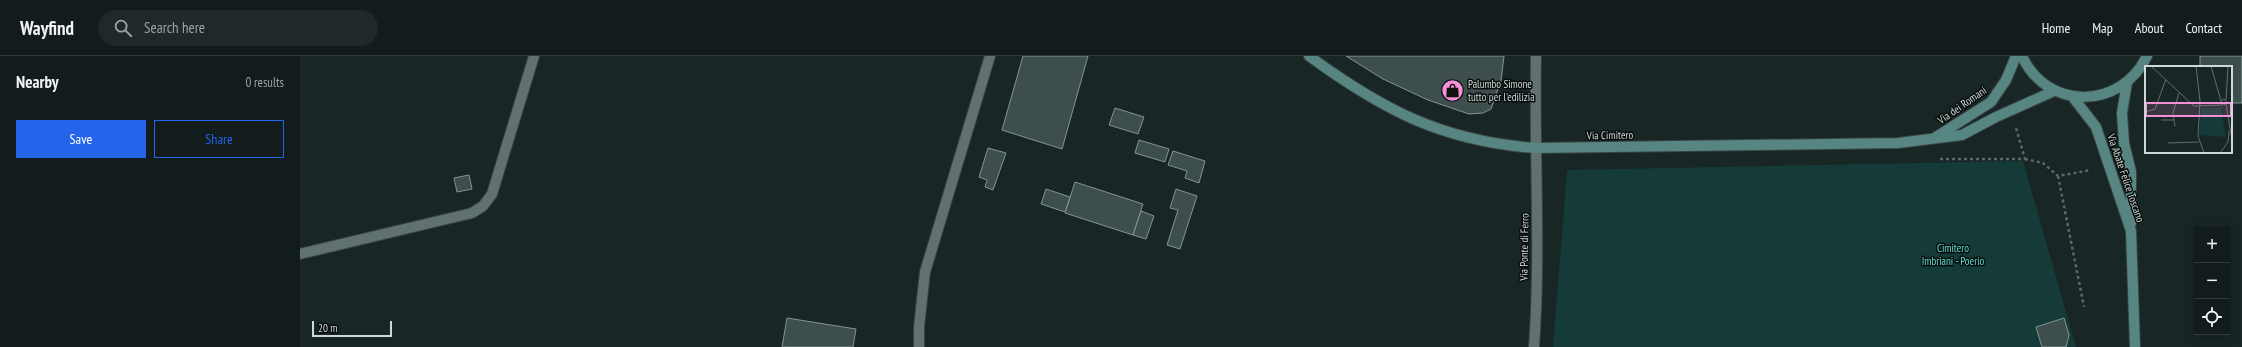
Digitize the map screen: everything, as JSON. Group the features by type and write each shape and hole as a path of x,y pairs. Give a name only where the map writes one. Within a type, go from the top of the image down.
{"main road":[{"name":"Via Cimitero","path":"1309,56 1349,85 1407,117 1454,134 1502,145 1535,148 1864,144 1934,139"},
{"name":"Via dei Romani","path":"1934,139 1991,102 2006,80 2016,56"},
{"path":"2022,56 2026,66 2039,80 2054,91 2072,96 2092,97 2111,92 2127,82 2141,68 2147,56"},
{"path":"2127,82 2122,113 2124,143 2131,172 2131,231"},
{"name":"Via dei Romani","path":"1934,139 1962,135 2054,91"},
{"name":"Via Abate Felice Toscano","path":"2072,96 2096,127 2131,231 2135,347"}],"street":[{"path":"300,254 472,213 483,206 492,194 534,56"},
{"path":"919,347 919,327 925,272 990,56"},
{"name":"Via Ponte di Ferro","path":"1534,347 1537,180 1535,148 1536,56"}],"path":[{"path":"2015,124 2025,159"},
{"path":"1940,159 2025,159 2043,163 2058,176 2084,307"},
{"path":"2058,176 2093,170"}],"green space":[{"name":"Cimitero Imbriani - Poerio","path":"2023,161 2076,347 1553,347 1567,170"}],"building":[{"path":"1023,56 1088,56 1062,149 1002,130"},
{"name":"Palumbo Simone tutto per l'edilizia","path":"1346,56 1504,56 1501,81 1491,109 1483,113 1469,114 1428,100 1383,79"},
{"path":"2200,56 2242,56 2242,103 2232,103 2232,66 2200,66"},
{"path":"1115,108 1144,117 1138,134 1109,125"},
{"path":"1139,140 1169,149 1165,162 1135,153"},
{"path":"988,148 1006,153 993,190 985,187 987,180 979,177"},
{"path":"1173,151 1205,161 1199,183 1185,178 1187,171 1168,165"},
{"path":"469,175 472,189 457,192 454,178"},
{"path":"1075,182 1143,204 1133,235 1065,213"},
{"path":"1046,189 1070,197 1065,212 1041,204"},
{"path":"1176,189 1197,196 1180,249 1167,245 1178,210 1170,208"},
{"path":"1141,211 1154,216 1146,239 1133,235"},
{"path":"787,318 856,329 853,347 782,347"},
{"path":"2064,318 2069,335 2066,347 2042,347 2036,327"}],"place":[{"name":"Palumbo Simone tutto per l'edilizia","path":"1452,90"}]}
